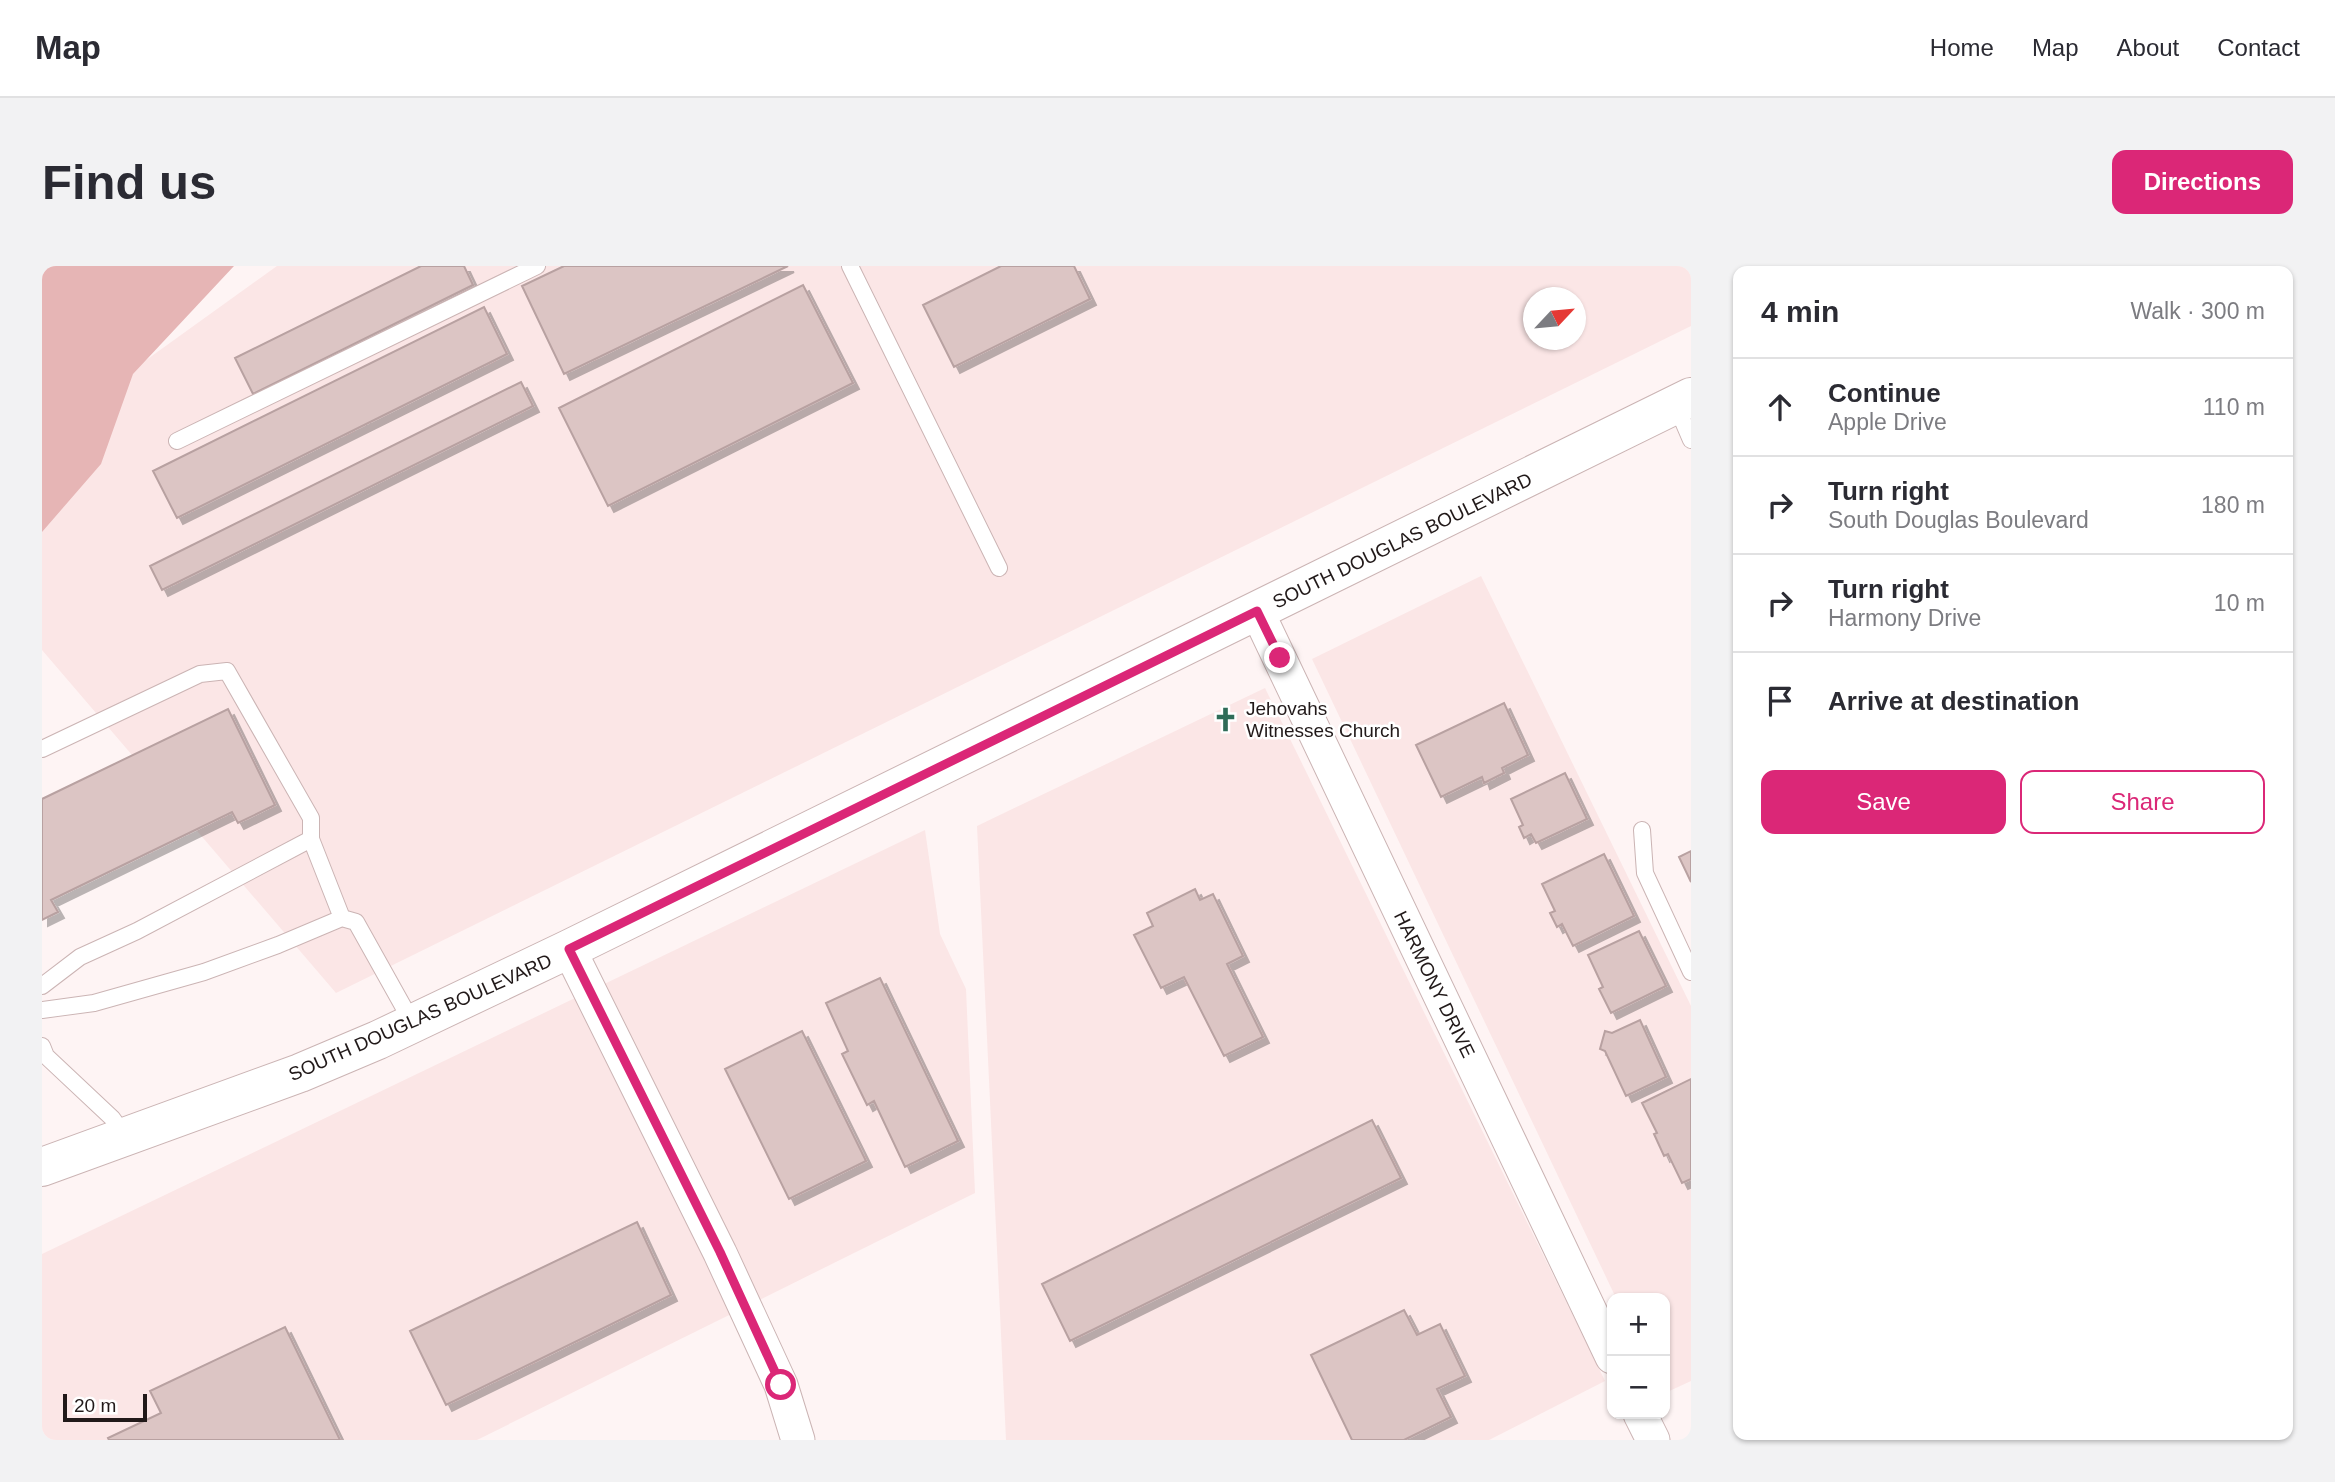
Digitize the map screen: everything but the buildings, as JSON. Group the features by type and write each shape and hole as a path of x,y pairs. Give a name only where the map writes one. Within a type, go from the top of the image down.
{"main road":[{"name":"SOUTH DOUGLAS BOULEVARD","path":"42,1167 300,1073 413,1024 1683,401"}],"street":[{"name":"HARMONY DRIVE","path":"1257,611 1612,1356"},
{"path":"569,949 720,1252 781,1385 798,1440"},
{"path":"1642,1419 1653,1440"}],"lane":[{"path":"177,441 537,266"},
{"path":"850,266 999,568"},
{"path":"1683,401 1691,440"},
{"path":"42,749 200,674 227,671 311,818 311,839 342,918"},
{"path":"1642,830 1645,873 1691,972"},
{"path":"42,986 80,957 137,931 311,839"},
{"path":"42,1010 94,1003 204,972 342,918 356,922 413,1024"},
{"path":"43,1052 112,1118 125,1136"}],"shaded area":[{"path":"42,266 234,266 133,374 101,464 42,532"},
{"path":"277,266 1691,266 1691,326 336,993 42,650 42,435"},
{"path":"1481,576 1691,1006 1691,1381 1670,1391 1670,1293 1614,1293 1312,659"},
{"path":"1265,688 1605,1381 1489,1440 1006,1440 977,826"},
{"path":"925,830 940,934 966,989 975,1193 477,1440 42,1440 42,1254"}],"place":[{"name":"Jehovahs Witnesses Church","path":"1226,719"}],"route":[{"path":"781,1385 720,1252 569,949 1257,611 1280,658"}]}
